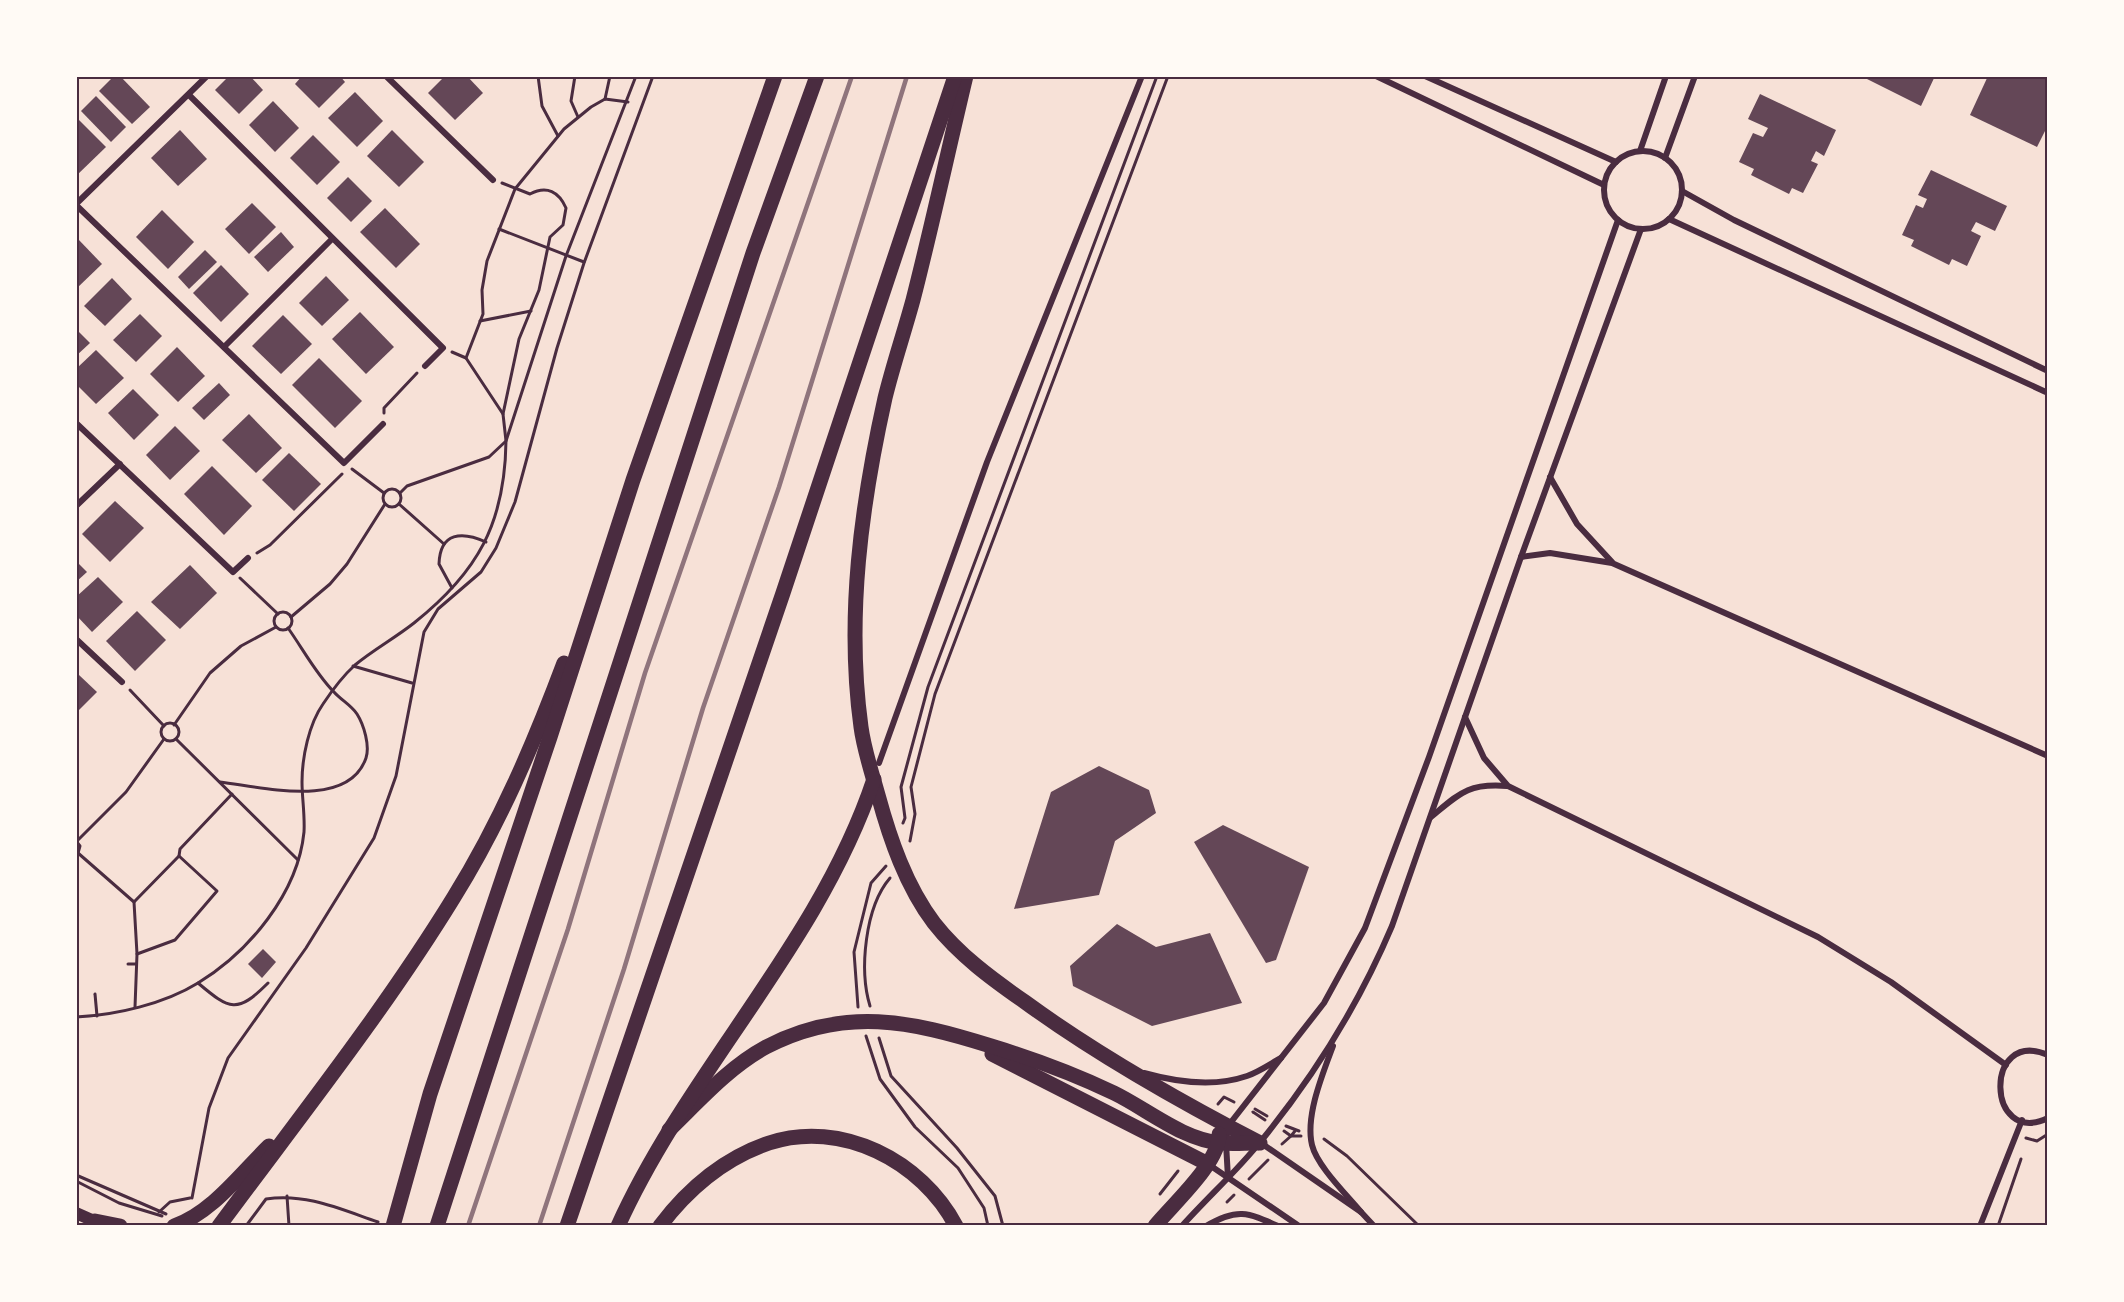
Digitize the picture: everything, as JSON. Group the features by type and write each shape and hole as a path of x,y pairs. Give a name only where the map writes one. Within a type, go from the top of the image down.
{"highway":[{"path":"393,1226 430,1094 633,480 775,76"},
{"path":"437,1226 753,253 817,76"},
{"path":"567,1226 783,593 955,76"},
{"path":"966,76 912,301 886,395 866,493 857,570 854,660 861,730 886,824 910,883 935,924 974,966 1052,1022 1119,1065 1260,1143"},
{"path":"219,1226 417,955 484,844 536,738 633,480"},
{"path":"618,1226 669,1130 790,948 831,875 864,807 879,763"},
{"path":"669,1130 716,1084 750,1056 787,1037 857,1022 896,1021 951,1034 1056,1066 1116,1094 1194,1137 1223,1143 1260,1143"},
{"path":"951,1034 1208,1164"},
{"path":"171,1219 197,1214 303,1113"},
{"path":"1155,1226 1223,1143 1224,1124"},
{"path":"660,1226 704,1180 725,1164 772,1142 816,1138 848,1141 872,1148 894,1160 928,1186 942,1202 956,1226"},
{"path":"100,1223 120,1226"}],"main road":[{"path":"76,1213 100,1223"}],"street":[{"path":"207,76 76,205 344,463 383,424"},
{"path":"386,76 493,180"},
{"path":"879,763 987,462 1142,76"},
{"path":"1376,76 1604,185"},
{"path":"1425,76 1616,162"},
{"path":"1640,151 1666,76"},
{"path":"1665,158 1695,76"},
{"path":"189,95 442,348 425,366"},
{"path":"1640,151 1648,151 1665,158 1678,172 1682,191 1680,201 1669,219 1651,228 1641,229 1618,220 1606,204 1604,185 1610,168 1616,162 1631,152 1640,151"},
{"path":"1682,191 1734,220 2048,371"},
{"path":"1669,219 2048,393"},
{"path":"1224,1124 1244,1107 1324,1003 1365,928 1433,746 1618,220"},
{"path":"1182,1226 1274,1125 1336,1036 1373,970 1430,818 1521,557 1641,229"},
{"path":"224,347 332,239"},
{"path":"76,423 233,572 248,558"},
{"path":"76,506 120,464"},
{"path":"1550,477 1577,524 1612,563"},
{"path":"1521,557 1550,553 1612,563 2048,756"},
{"path":"76,639 122,682"},
{"path":"1465,717 1484,758 1508,786"},
{"path":"1430,818 1461,792 1484,784 1508,786 1818,937 1917,1000 2006,1065"},
{"path":"1336,1036 1316,1096 1311,1133 1312,1146 1322,1163 1360,1212 1374,1226"},
{"path":"2046,1120 2022,1120 2007,1110 1999,1095 1998,1083 2006,1065 2019,1054 2030,1052 2048,1055"},
{"path":"1119,1065 1172,1081 1221,1082 1248,1076 1284,1057"},
{"path":"1980,1226 2022,1120"},
{"path":"1223,1143 1228,1178"},
{"path":"1260,1143 1360,1212"},
{"path":"1208,1164 1299,1226"},
{"path":"1206,1226 1230,1213 1257,1217 1278,1226"}],"path":[{"path":"537,76 542,106 558,136"},
{"path":"575,76 571,86 571,101 579,117"},
{"path":"605,99 610,76"},
{"path":"400,493 407,486 489,457 506,441 566,256 628,102 636,76"},
{"path":"188,1205 192,1198 209,1108 228,1058 306,948 374,838 396,776 412,683 424,632 438,609 481,572 496,548 514,502 557,348 584,262 653,76"},
{"path":"901,827 905,818 901,787 928,687 1157,76"},
{"path":"906,850 915,814 911,787 935,694 1168,76"},
{"path":"466,358 480,321 487,261 515,189 558,136 579,117 605,99 628,102"},
{"path":"76,1017 97,1016 135,1007 198,983 229,960 267,920 283,895 298,860 304,830 302,791 305,754 313,726 323,704 334,693 353,666 414,623 452,588 486,542 495,524 506,469 503,414 519,339 539,290 550,237 562,225 567,208 563,200 548,189 538,189 530,194 493,180"},
{"path":"499,229 584,262"},
{"path":"480,321 531,311"},
{"path":"442,348 466,358 503,414"},
{"path":"383,424 384,408 425,366"},
{"path":"248,558 270,545 350,467 384,493 386,504 347,564 330,584 291,617 288,628"},
{"path":"384,493 392,488 400,493 402,499 399,504 391,507 386,504"},
{"path":"399,504 444,544"},
{"path":"452,588 440,564 444,544 453,537 464,534 486,542"},
{"path":"233,572 278,614"},
{"path":"278,614 286,613 291,617"},
{"path":"278,614 274,621 276,627 280,630 288,628"},
{"path":"164,726 174,725 210,673 242,646 276,627"},
{"path":"220,782 318,791 349,782 361,770 367,754 364,730 358,715 334,693 288,628"},
{"path":"353,666 412,683"},
{"path":"122,682 164,726"},
{"path":"174,725 178,733 176,739"},
{"path":"164,726 161,731 164,739"},
{"path":"164,739 168,741 176,739"},
{"path":"135,1007 137,954 134,902 77,854 80,846 77,841 126,792 164,739"},
{"path":"176,739 298,860"},
{"path":"134,902 179,856 180,849 232,794"},
{"path":"137,954 175,940 217,891 179,856"},
{"path":"858,1010 854,952 871,883 888,863"},
{"path":"873,1016 867,995 865,953 879,891 891,877"},
{"path":"128,964 136,964"},
{"path":"198,983 219,1001 232,1006 248,1003 268,983"},
{"path":"95,994 97,1016"},
{"path":"864,1030 880,1079 915,1127 958,1168 984,1208 988,1226"},
{"path":"878,1038 891,1076 957,1148 995,1196 1003,1226"},
{"path":"1224,1097 1291,1136 1227,1202"},
{"path":"2016,1135 2037,1141 2048,1134"},
{"path":"1998,1226 2028,1138"},
{"path":"76,1175 159,1211 171,1219"},
{"path":"76,1181 119,1203 171,1219"},
{"path":"287,1196 289,1226"},
{"path":"246,1226 266,1199 287,1196 307,1198 388,1226"},
{"path":"158,1216 159,1211 170,1203 192,1198"},
{"path":"320,1226 330,1225"}],"building":[{"path":"114,76 120,76 150,107 132,124 99,91"},
{"path":"229,76 250,76 263,90 239,114 215,90"},
{"path":"302,76 340,76 345,82 319,108 295,84"},
{"path":"445,76 467,76 483,93 455,120 428,93"},
{"path":"1861,76 1935,76 1921,106"},
{"path":"1988,76 2048,76 2048,125 2037,147 1970,115"},
{"path":"355,92 383,121 357,147 328,118"},
{"path":"1760,94 1836,130 1824,156 1816,151 1811,161 1818,164 1803,193 1792,188 1789,194 1751,175 1754,169 1739,162 1753,133 1763,137 1768,128 1748,119"},
{"path":"96,96 126,127 111,142 81,111"},
{"path":"273,101 299,128 275,152 249,125"},
{"path":"76,117 106,147 76,176"},
{"path":"180,130 207,159 178,186 151,158"},
{"path":"392,130 424,162 399,187 367,156"},
{"path":"313,135 340,162 317,185 290,158"},
{"path":"1931,170 2007,206 1995,231 1976,222 1971,231 1981,236 1967,266 1952,259 1949,265 1911,246 1914,240 1902,235 1916,205 1923,208 1927,199 1918,195"},
{"path":"348,177 372,201 351,222 327,198"},
{"path":"252,203 276,227 249,254 225,229"},
{"path":"385,208 420,244 396,268 360,232"},
{"path":"162,210 194,242 168,269 136,237"},
{"path":"281,232 294,247 268,272 254,257"},
{"path":"78,239 102,264 76,289 76,240"},
{"path":"205,250 217,262 189,289 178,277"},
{"path":"221,265 249,294 221,322 193,293"},
{"path":"326,276 349,300 322,326 299,303"},
{"path":"112,278 132,299 105,326 84,306"},
{"path":"360,312 394,347 366,374 332,339"},
{"path":"140,314 162,336 136,362 113,340"},
{"path":"283,315 312,344 281,374 252,346"},
{"path":"76,329 90,343 76,356"},
{"path":"177,347 205,376 178,402 150,374"},
{"path":"96,350 124,378 96,404 76,384 76,369"},
{"path":"319,358 362,401 335,428 292,385"},
{"path":"219,383 230,395 204,420 192,408"},
{"path":"133,389 159,415 134,440 108,413"},
{"path":"249,414 282,448 256,473 222,440"},
{"path":"175,426 200,451 170,480 146,455"},
{"path":"289,453 321,484 294,511 262,480"},
{"path":"212,466 252,506 224,535 184,494"},
{"path":"115,501 144,528 110,562 82,534"},
{"path":"76,561 87,572 76,582"},
{"path":"190,565 217,593 180,629 151,602"},
{"path":"98,577 123,602 92,632 76,615 76,597"},
{"path":"137,611 166,640 135,671 106,641"},
{"path":"79,675 97,692 76,713 76,678"},
{"path":"1099,766 1149,790 1156,813 1115,841 1099,895 1014,909 1051,792"},
{"path":"1223,825 1309,867 1276,960 1266,963 1194,842"},
{"path":"1117,924 1156,947 1210,933 1242,1003 1152,1026 1073,986 1070,966"},
{"path":"263,949 276,962 262,978 248,964"}],"railway":[{"path":"468,1226 568,929 645,673 852,76"},
{"path":"539,1226 624,969 703,708 779,487 907,76"}]}
